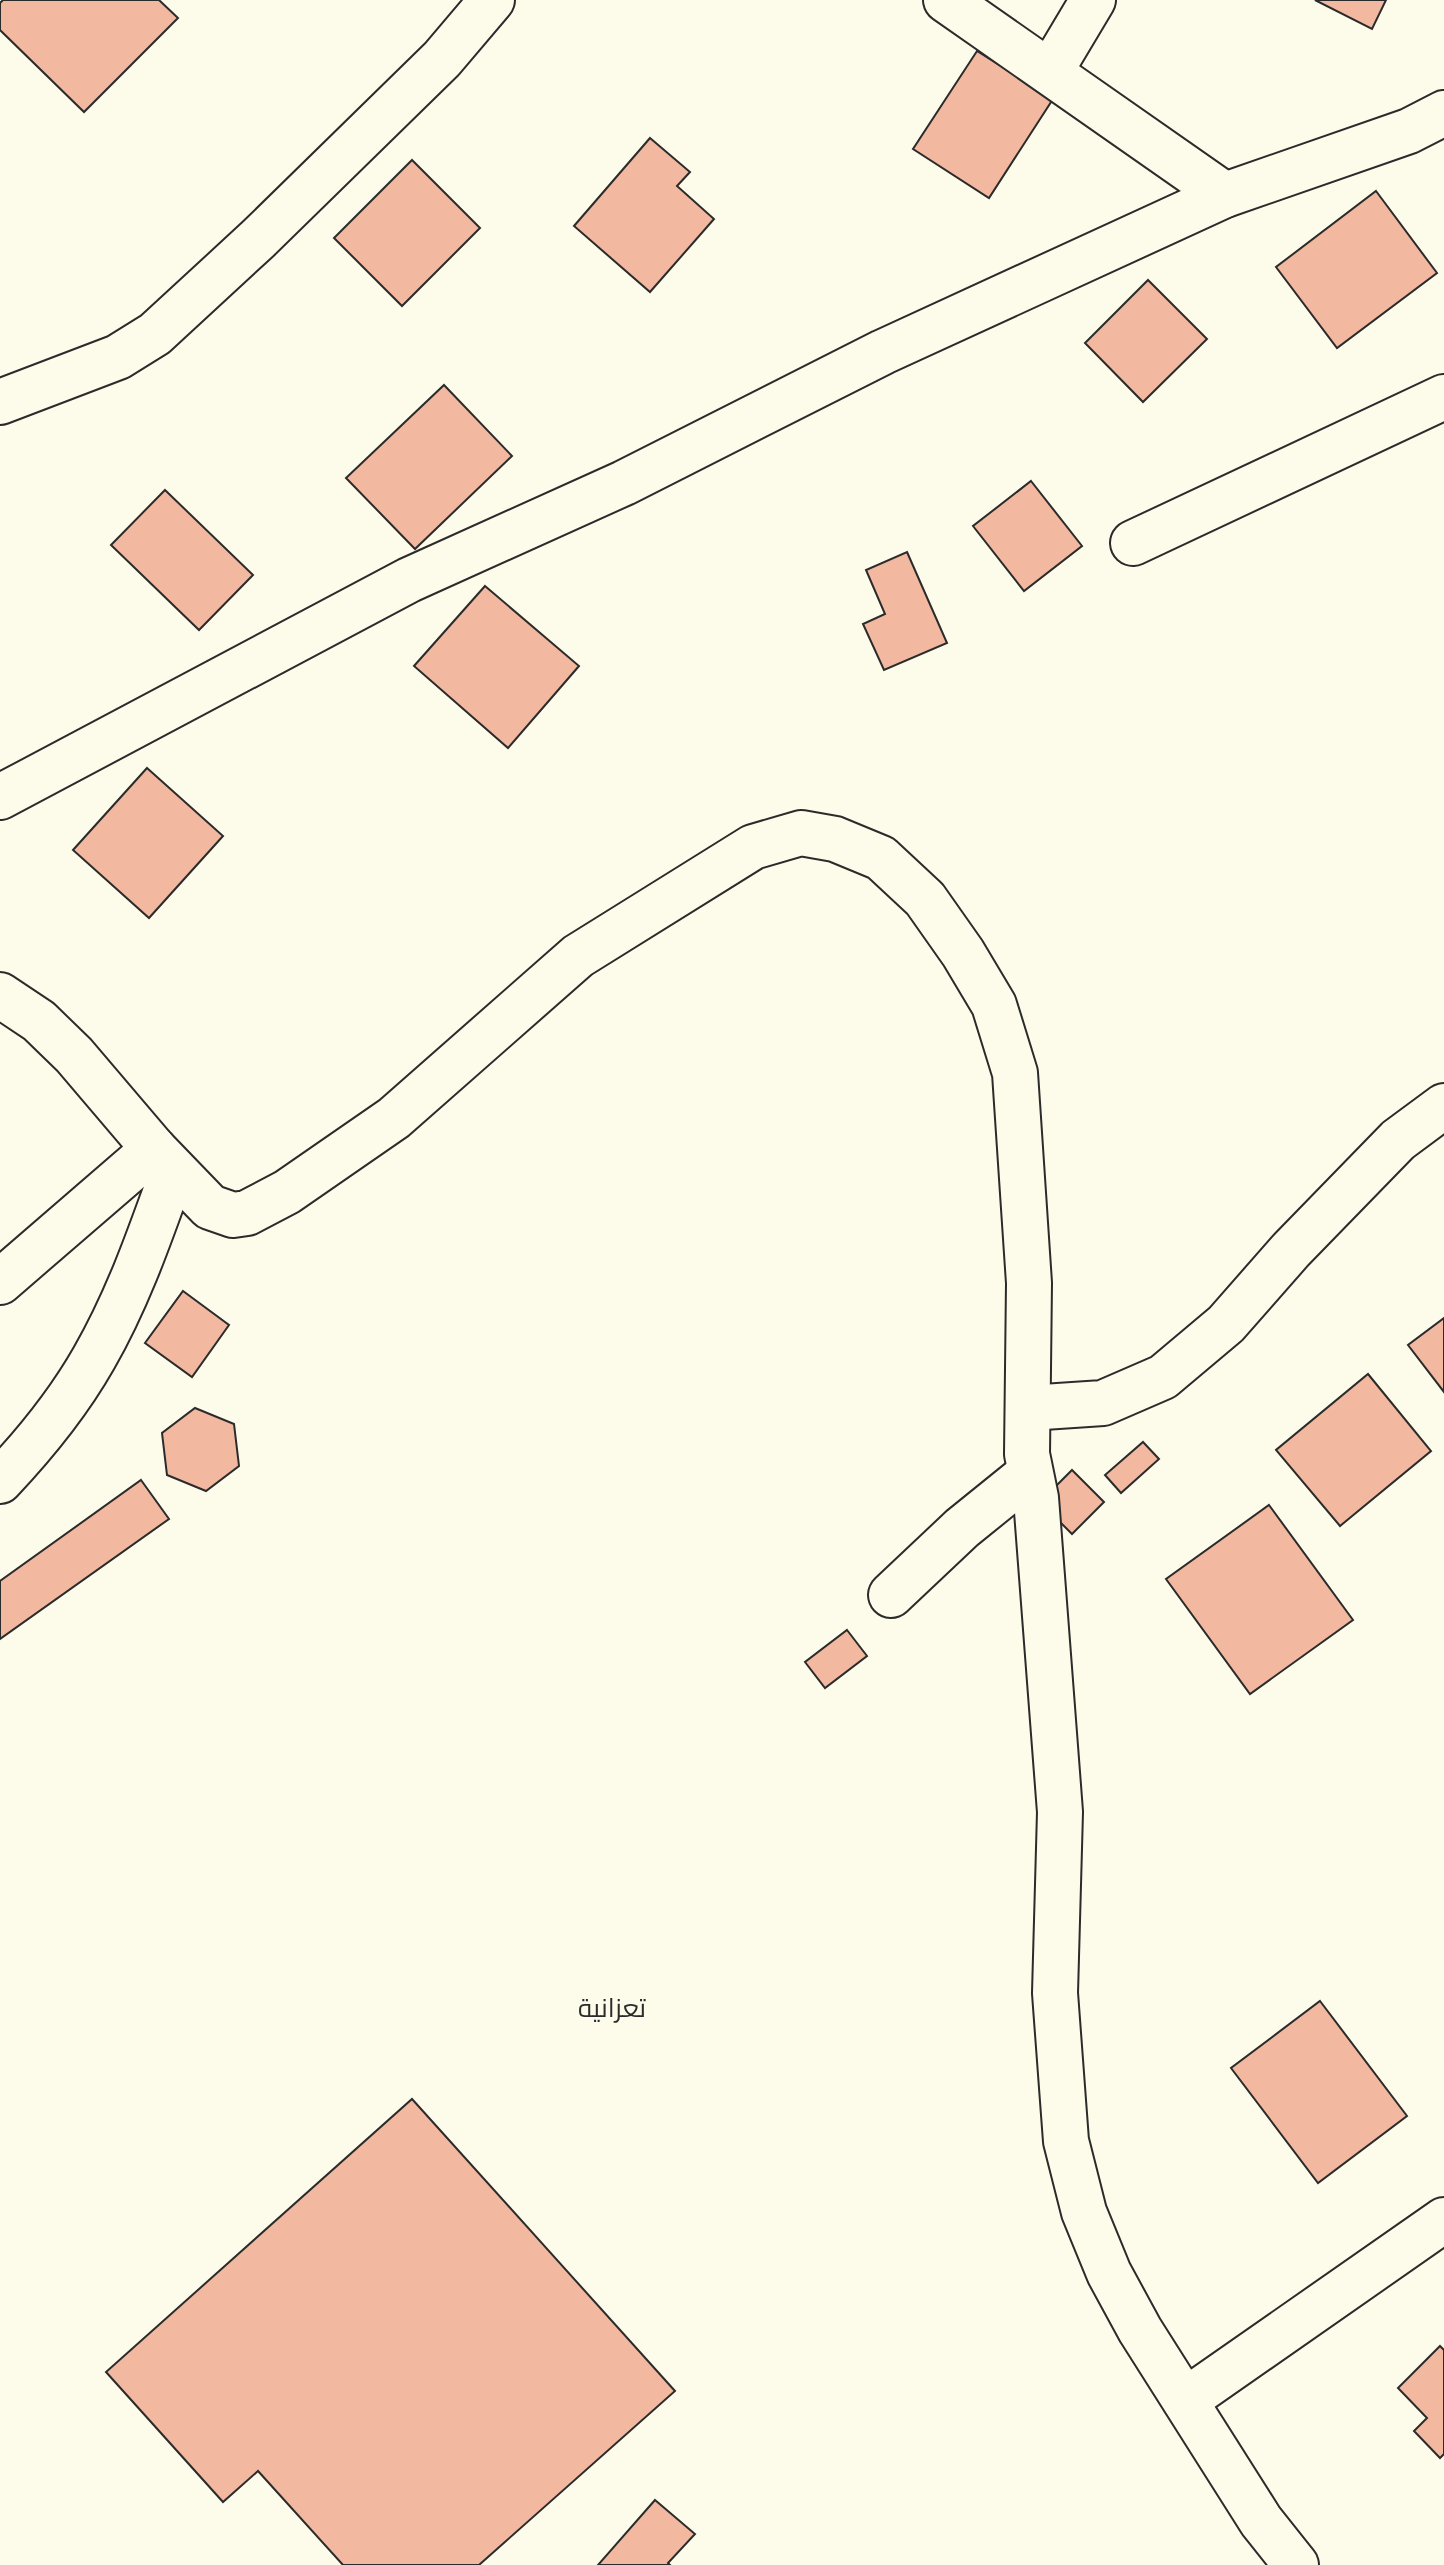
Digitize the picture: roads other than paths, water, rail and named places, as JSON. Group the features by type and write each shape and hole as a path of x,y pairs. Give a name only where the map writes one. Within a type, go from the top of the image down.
{"street":[{"path":"0,402 118,357 155,334 258,239 442,59 492,0"},
{"path":"946,0 1225,195"},
{"path":"1050,72 1093,0"},
{"path":"0,797 409,580 624,483 883,352 1225,195 1409,131 1444,113"},
{"path":"1133,543 1444,397"},
{"path":"0,995 39,1021 74,1055 164,1160 210,1207 233,1215 247,1213 287,1192 394,1118 578,956 753,847 801,833 835,839 881,858 925,899 994,1005 1015,1073 1029,1283 1030,1473 1036,1498 1060,1812 1055,1993 1066,2141 1084,2212 1109,2273 1140,2330 1261,2521 1296,2565"},
{"path":"1028,1408 1103,1403 1163,1377 1226,1324 1291,1250 1398,1140 1444,1106"},
{"path":"0,1282 164,1160"},
{"path":"0,1481 65,1403 93,1360 139,1264 164,1160"},
{"path":"891,1595 962,1528 1030,1473"},
{"path":"1186,2400 1444,2220"}],"district":[{"name":"تعزانية","path":"612,2008"}]}
